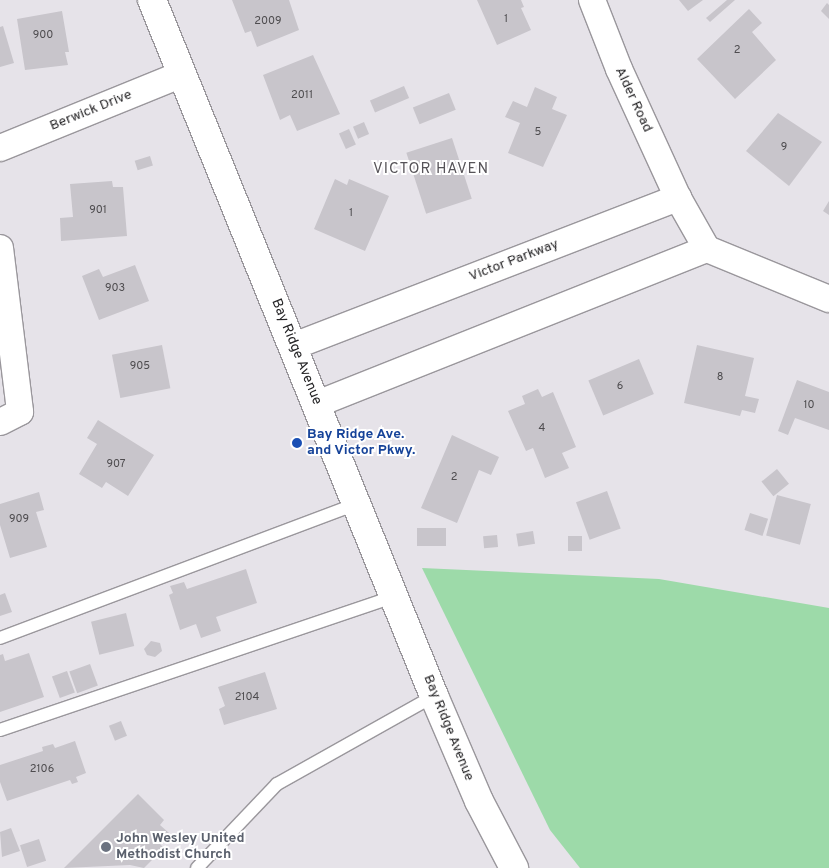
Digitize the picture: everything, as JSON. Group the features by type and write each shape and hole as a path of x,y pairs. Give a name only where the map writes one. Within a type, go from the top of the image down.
{"main road":[{"name":"Bay Ridge Avenue","path":"152,0 294,346 434,696 478,801 514,868"}],"street":[{"name":"Alder Road","path":"592,0 619,69 678,198"},
{"name":"Berwick Drive","path":"0,148 182,74"},
{"path":"678,198 707,249 829,299"},
{"name":"Victor Parkway","path":"294,346 678,198"},
{"path":"0,248 20,412 0,422"},
{"path":"317,404 707,249"}],"lane":[{"path":"0,638 357,504"},
{"path":"0,730 395,596"},
{"path":"197,868 277,784 434,696"}],"green space":[{"path":"422,568 659,579 829,608 829,868 580,868 550,830"}],"building":[{"path":"232,0 289,0 299,30 257,47 251,31 245,33"},
{"path":"477,0 521,0 524,7 521,8 531,30 497,45"},
{"path":"679,0 703,0 688,11"},
{"path":"727,0 735,0 710,22 706,18"},
{"path":"827,3 829,5 829,19 821,11"},
{"path":"749,9 762,23 752,32 776,60 735,99 697,59"},
{"path":"62,11 69,52 65,52 68,65 25,70 17,19"},
{"path":"3,26 14,63 0,67 0,27"},
{"path":"313,55 340,114 297,131 290,115 280,120 263,75"},
{"path":"404,86 409,98 375,112 370,100"},
{"path":"535,87 557,97 552,109 567,115 543,167 508,153 520,123 505,117 513,101 527,107"},
{"path":"449,93 456,110 420,124 413,108"},
{"path":"778,113 822,142 789,186 746,151"},
{"path":"364,122 369,134 358,139 353,127"},
{"path":"349,129 356,145 346,149 339,133"},
{"path":"452,138 472,199 426,214 406,153"},
{"path":"150,156 153,166 138,170 135,161"},
{"path":"335,179 347,185 349,179 389,196 365,251 314,229"},
{"path":"112,181 113,187 123,187 127,236 61,241 60,218 73,217 70,184"},
{"path":"829,201 829,215 823,211"},
{"path":"135,265 149,301 99,320 82,276 99,269 103,277"},
{"path":"162,345 170,388 120,398 112,355"},
{"path":"697,345 754,358 745,396 759,399 755,413 742,410 740,416 684,403"},
{"path":"639,359 654,394 603,415 588,380"},
{"path":"797,380 829,392 829,430 795,418 788,435 778,431"},
{"path":"538,389 542,397 553,392 576,447 562,453 569,468 545,478 533,448 526,451 508,411 525,404 522,396"},
{"path":"98,420 154,455 128,496 106,482 102,488 79,474 97,444 87,438"},
{"path":"452,435 499,457 491,475 479,470 457,523 421,508"},
{"path":"777,469 789,484 773,496 761,482"},
{"path":"607,491 621,529 590,540 576,502"},
{"path":"39,492 44,510 36,512 47,547 10,558 0,525 0,504"},
{"path":"777,495 811,504 800,545 766,536"},
{"path":"750,513 768,519 763,536 744,530"},
{"path":"417,528 446,528 446,546 417,546"},
{"path":"533,531 535,544 518,546 516,534"},
{"path":"497,535 498,547 484,548 483,536"},
{"path":"568,536 582,536 582,551 568,551"},
{"path":"246,569 257,603 216,617 221,631 201,638 196,624 180,630 169,595 173,593 170,586 184,582 187,589"},
{"path":"5,593 12,612 0,616 0,595"},
{"path":"126,613 134,646 99,655 91,622"},
{"path":"151,641 160,643 162,651 155,657 147,655 144,649"},
{"path":"29,653 44,697 0,712 0,655 3,654 5,661"},
{"path":"90,664 98,686 77,693 69,672"},
{"path":"67,671 75,693 60,698 52,676"},
{"path":"265,672 277,709 224,725 219,709 225,706 218,687"},
{"path":"121,721 127,736 115,741 109,726"},
{"path":"75,741 86,773 76,777 78,782 72,784 70,780 7,801 0,782 0,765 43,751 42,747 53,744 55,748"},
{"path":"138,794 164,820 160,825 169,833 159,843 164,848 144,868 130,865 64,868"},
{"path":"11,828 20,851 2,857 0,832"},
{"path":"39,839 46,861 27,867 20,845"}],"place":[{"name":"Bay Ridge Ave. and Victor Pkwy.","path":"297,443"},
{"name":"John Wesley United Methodist Church","path":"106,847"}],"district":[{"name":"VICTOR HAVEN","path":"431,170"}]}
